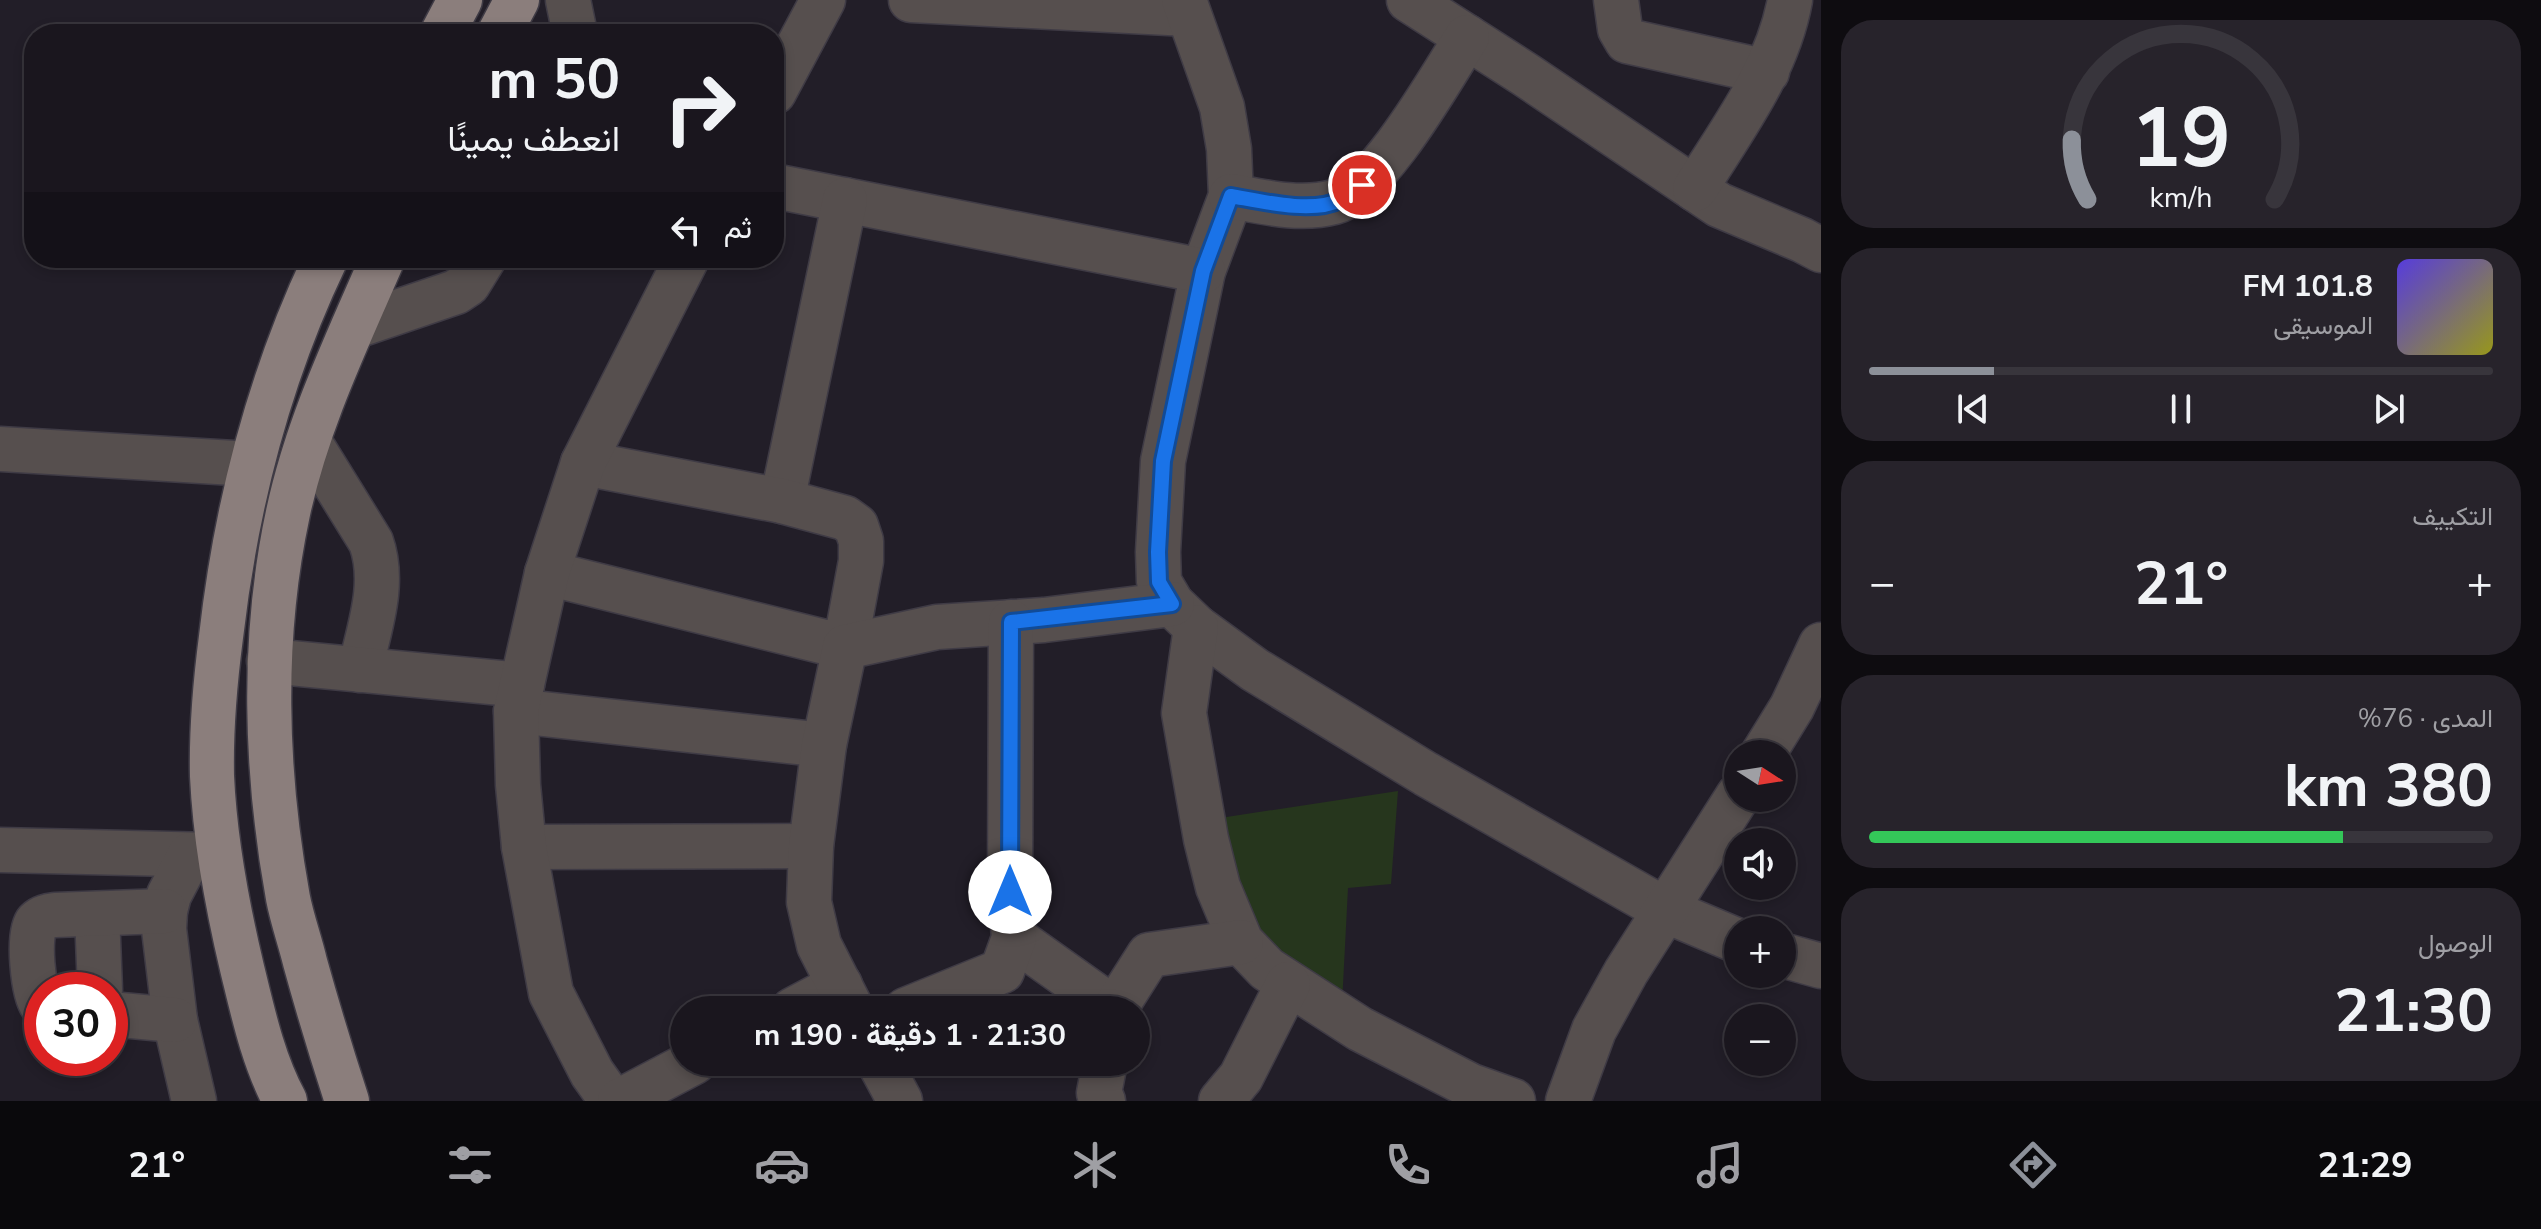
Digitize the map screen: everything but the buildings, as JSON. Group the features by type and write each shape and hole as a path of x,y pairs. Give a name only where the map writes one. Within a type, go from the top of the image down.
{"main road":[{"path":"447,24 460,0"},
{"path":"504,24 517,0"},
{"path":"285,1101 256,1024 204,855 212,775 215,690 226,591 247,482 278,376 303,304 321,268"},
{"path":"347,1101 288,899 272,771 269,661 275,585 288,511 308,440 379,268"},
{"path":"247,482 288,511"}],"street":[{"path":"568,0 573,24"},
{"path":"784,73 823,0"},
{"path":"911,0 1186,7 1222,107 1229,149 1231,196 1203,271 1163,461 1159,582 1184,616 1255,670 1426,774 1667,911 1724,935"},
{"path":"1409,0 1456,20 1719,205 1821,250"},
{"path":"1616,0 1620,29 1627,41 1767,72"},
{"path":"1695,189 1767,72 1785,28 1790,0"},
{"path":"1231,196 1297,206 1338,202 1362,185 1398,143 1456,20"},
{"path":"784,188 1203,271"},
{"path":"782,501 845,200"},
{"path":"353,327 456,292 468,284 478,268"},
{"path":"612,1101 592,1073 551,993 524,847 518,785 519,698 547,573 583,463 682,268"},
{"path":"308,440 371,542 376,556 377,589 360,670"},
{"path":"0,449 247,482"},
{"path":"583,463 829,511 856,526 861,541 861,561 824,745 811,846 809,902 819,945 845,996"},
{"path":"547,573 845,647 937,627 1184,616"},
{"path":"1184,616 1184,713 1206,839 1218,887 1241,942 1267,969 1360,1029 1435,1086 1471,1086 1513,1101"},
{"path":"940,996 1002,971 1014,938 1010,892 1011,622"},
{"path":"1772,740 1792,707 1821,645"},
{"path":"269,661 360,670 824,745"},
{"path":"1568,1101 1594,1030 1626,972 1728,812"},
{"path":"524,847 811,846"},
{"path":"0,850 204,855"},
{"path":"194,1101 175,1020 165,940 165,911 169,895 204,855"},
{"path":"34,972 32,932 36,922 45,916 165,911"},
{"path":"97,914 99,972"},
{"path":"1014,938 1096,996"},
{"path":"1122,996 1149,955 1241,942"},
{"path":"1796,959 1821,966"},
{"path":"1221,1101 1241,1077 1288,984"},
{"path":"128,1016 175,1020"},
{"path":"620,1101 670,1075"},
{"path":"887,1076 900,1101"},
{"path":"1102,1076 1099,1093 1103,1101"}],"green space":[{"path":"1398,791 1391,884 1348,888 1342,1004 1271,957 1247,920 1220,818"}],"route":[{"path":"1010,892 1011,622 1172,604 1159,582 1163,461 1203,271 1231,196 1297,206 1317,205 1338,202 1362,185"}]}
